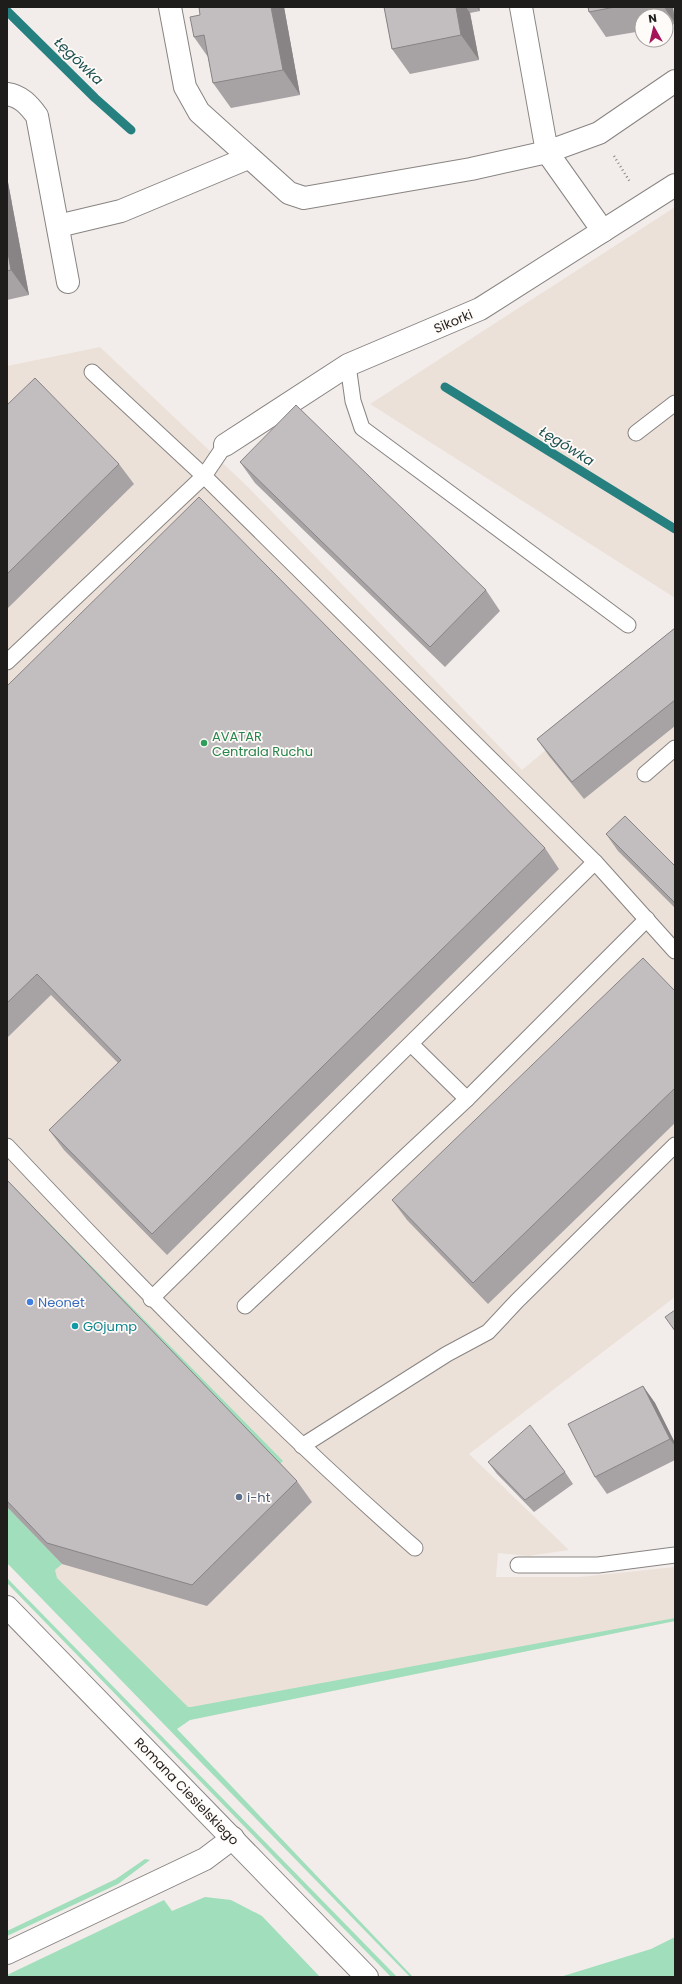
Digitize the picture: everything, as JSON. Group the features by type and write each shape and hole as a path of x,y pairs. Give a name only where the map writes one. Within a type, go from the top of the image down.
{"street":[{"path":"170,7 185,87 199,112 289,194 304,198 471,169 547,152 599,133 675,81"},
{"path":"521,7 547,152 603,231"},
{"path":"7,94 15,95 28,105 37,116 68,282"},
{"path":"58,226 121,211 248,158"},
{"name":"Sikorki","path":"226,445 348,365 480,310 675,184"},
{"name":"Romana Ciesielskiego","path":"7,1607 367,1977"},
{"path":"7,1953 206,1859 233,1838"}],"lane":[{"path":"348,365 353,401 362,428 628,625"},
{"path":"92,372 204,476 595,862 675,951"},
{"path":"636,433 675,404"},
{"path":"7,662 204,476 226,445"},
{"path":"645,774 675,748"},
{"path":"151,1299 595,862"},
{"path":"244,1306 467,1098 646,919"},
{"path":"410,1044 467,1098"},
{"path":"302,1446 447,1354 488,1332 675,1145"},
{"path":"7,1146 151,1299 346,1488 415,1548"},
{"path":"518,1566 598,1565 675,1555"}],"shaded area":[{"path":"675,207 675,598 370,404"},
{"path":"100,347 248,487 522,770 675,641 675,1297 469,1454 569,1550 528,1556 498,1553 496,1577 580,1577 675,1567 675,1621 190,1720 7,1536 7,366"}],"green space":[{"path":"7,1180 283,1461 277,1466 7,1186"},
{"path":"7,1507 62,1564 55,1570 57,1578 188,1707 675,1618 675,1621 190,1720 177,1729 413,1977 410,1977 7,1563"},
{"path":"7,1578 397,1977 391,1977 7,1583"},
{"path":"145,1859 150,1860 118,1884 7,1936 7,1931 116,1879"},
{"path":"205,1897 231,1900 262,1916 320,1977 7,1977 7,1975 164,1900 172,1911"},
{"path":"675,1937 675,1977 560,1977 651,1949"}],"building":[{"path":"199,7 271,7 283,70 213,83 204,35 194,37 190,17 200,15"},
{"path":"384,7 456,7 461,35 392,49"},
{"path":"588,7 615,7 589,12"},
{"path":"7,247 11,270 7,271"},
{"path":"35,378 119,464 7,574 7,405"},
{"path":"296,405 486,590 430,647 240,462"},
{"path":"199,497 545,848 152,1234 49,1130 121,1060 37,974 7,1003 7,686"},
{"path":"675,628 675,700 572,782 537,739"},
{"path":"625,816 675,866 675,903 606,834"},
{"path":"643,958 675,991 675,1088 473,1283 392,1200"},
{"name":"GOjump","path":"7,1180 297,1481 192,1585 47,1543 7,1501"},
{"path":"675,1310 675,1331 665,1317"},
{"path":"643,1386 670,1439 595,1477 568,1424"},
{"path":"530,1425 565,1472 525,1500 488,1462"}],"waterway":[{"name":"Łęgówka","path":"7,11 95,98 131,130"},
{"name":"Łęgówka","path":"445,387 675,529"}],"place":[{"name":"AVATAR Centrala Ruchu","path":"204,743"},
{"name":"Neonet","path":"30,1302"},
{"name":"GOjump","path":"75,1326"},
{"name":"i-ht","path":"239,1497"}]}
